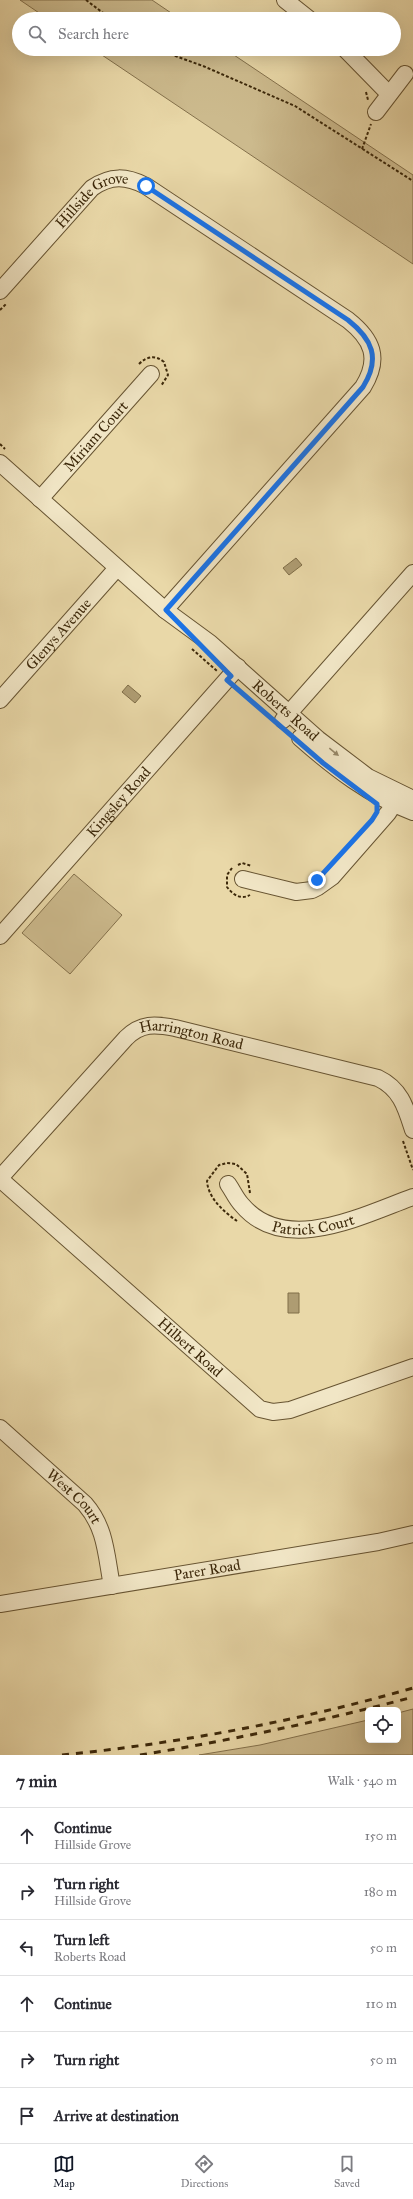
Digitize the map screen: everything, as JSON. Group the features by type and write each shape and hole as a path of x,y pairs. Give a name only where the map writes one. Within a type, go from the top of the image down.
{"street":[{"path":"285,0 300,12"},
{"path":"352,56 389,94"},
{"path":"376,112 405,74"},
{"name":"Hillside Grove","path":"5,295 92,188 106,180 124,177 146,186 348,320 366,337 372,352 372,363 370,375 363,387 166,610"},
{"name":"Miriam Court","path":"40,498 151,374"},
{"name":"Roberts Road","path":"0,463 117,568 166,610 210,644 232,674 281,717 318,739 356,769 403,799 413,812"},
{"name":"Glenys Avenue","path":"0,700 117,568"},
{"path":"281,717 413,573"},
{"name":"Kingsley Road","path":"0,936 232,674"},
{"path":"242,879 296,892 306,892 318,887 332,877 403,799"},
{"name":"Harrington Road","path":"0,1178 126,1038 140,1027 150,1025 175,1028 378,1078 398,1093 406,1108 407,1132"},
{"name":"Hilbert Road","path":"0,1178 260,1410 273,1412 290,1410 413,1367"},
{"name":"Patrick Court","path":"228,1184 242,1205 254,1216 270,1225 288,1230 308,1230 331,1226 413,1197"},
{"name":"West Court","path":"0,1428 84,1504 96,1519 102,1531 112,1586"},
{"name":"Parer Road","path":"0,1604 378,1542 413,1534"}],"path":[{"path":"86,0 102,12"},
{"path":"175,56 203,66 295,106 413,181"},
{"path":"362,149 376,112"},
{"path":"0,310 5,295"},
{"path":"189,646 232,674 281,717"},
{"path":"252,894 242,897 236,896 228,887 227,875 230,870 242,863 248,864 256,869"},
{"path":"407,1132 413,1170"},
{"path":"243,1225 227,1214 212,1198 207,1181 219,1165 227,1163 236,1164 247,1174 253,1198"}],"shaded area":[{"path":"20,0 152,0 170,12 38,12"},
{"path":"103,56 235,56 413,175 413,264"},
{"path":"296,558 302,565 289,575 283,568"},
{"path":"128,685 141,696 135,703 122,692"},
{"path":"74,874 122,915 70,974 22,933"},
{"path":"288,1293 299,1293 299,1313 288,1313"},
{"path":"413,1709 413,1755 199,1755 260,1745 365,1721 365,1743 401,1743 401,1712"}],"railway":[{"path":"62,1755 151,1744 283,1721 413,1688"},
{"path":"140,1755 277,1729 413,1697"}],"route":[{"path":"146,186 348,320 366,337 372,352 372,368 367,382 166,610 231,676 227,680 323,763 374,800 377,804 377,812 372,820 317,880"}]}
